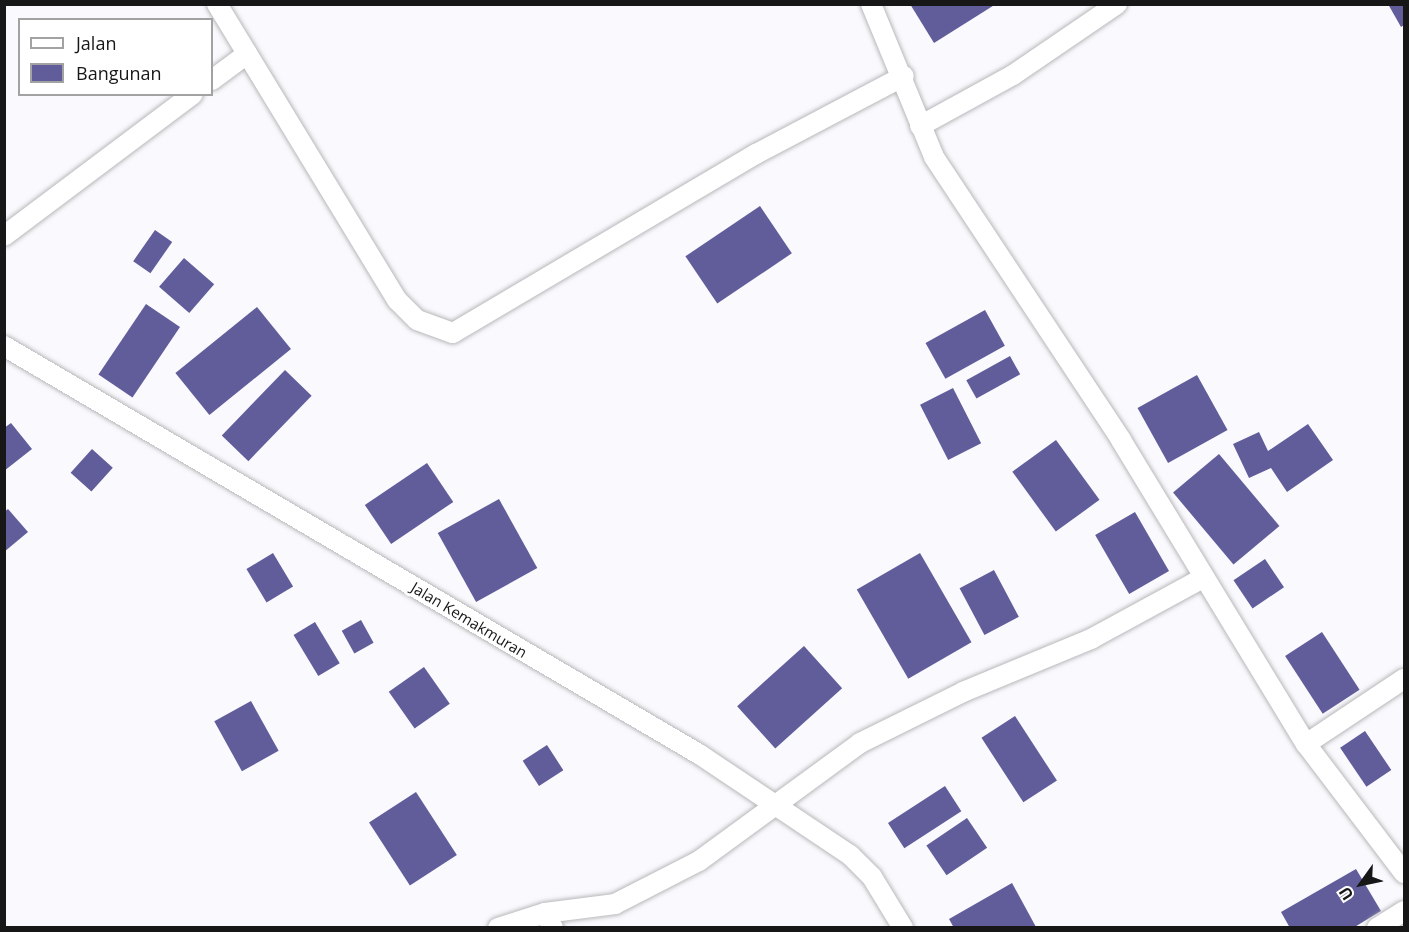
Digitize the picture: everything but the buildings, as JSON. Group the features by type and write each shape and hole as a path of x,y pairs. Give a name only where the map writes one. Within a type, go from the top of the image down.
{"street":[{"path":"217,4 397,300 417,320 453,333 756,154 904,76"},
{"path":"871,4 904,76 920,126 969,214 1063,350 1306,744 1404,873"},
{"path":"920,126 1013,75 1117,4"},
{"path":"213,79 247,54"},
{"path":"4,236 190,96"},
{"name":"Jalan Kemakmuran","path":"4,346 699,754 850,855 872,877 903,927"},
{"path":"498,927 549,920 615,904 699,861 779,808 860,743 963,692 1091,639 1203,578"},
{"path":"1306,744 1404,679"},
{"path":"1377,927 1404,911"}]}
